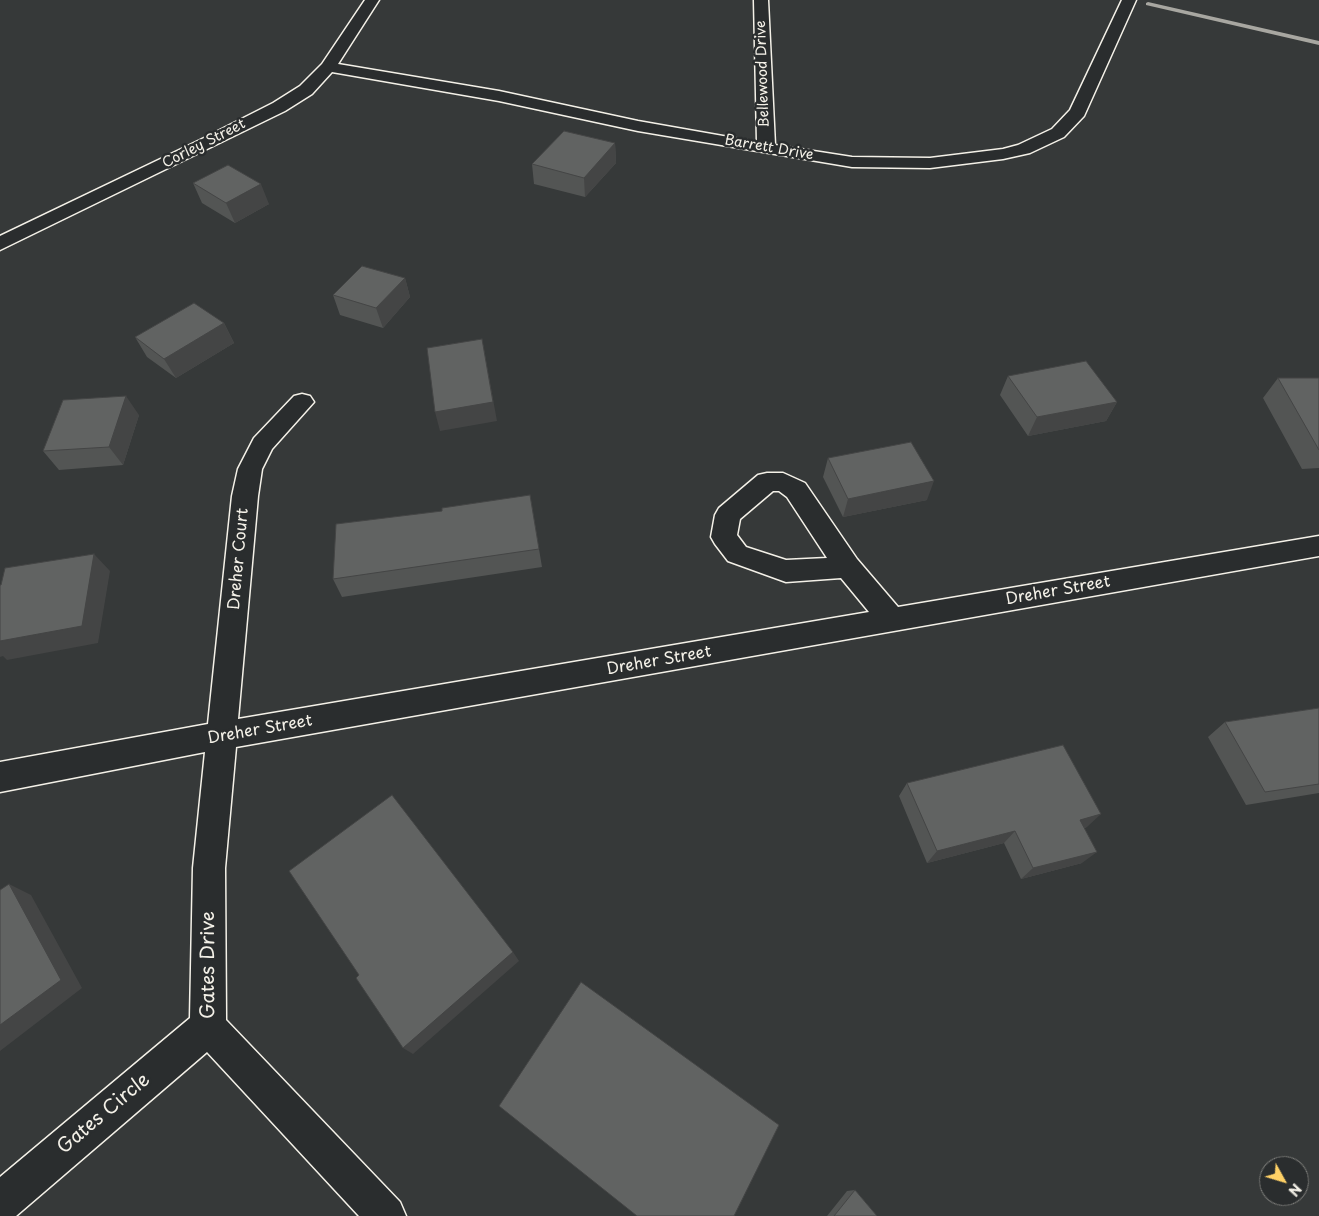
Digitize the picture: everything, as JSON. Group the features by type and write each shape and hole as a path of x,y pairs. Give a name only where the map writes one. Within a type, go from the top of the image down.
{"street":[{"name":"Corley Street","path":"0,244 279,107 306,90 328,67 372,0"},
{"name":"Bellewood Drive","path":"761,0 766,149"},
{"name":"Barrett Drive","path":"328,67 499,96 638,126 766,149 852,162 930,163 1004,154 1043,141 1058,133 1078,112 1129,0"},
{"name":"Dreher Court","path":"224,735 245,496 250,469 262,444 302,402"},
{"path":"848,567 786,571 737,554 724,537 728,515 767,482 783,482 796,490 848,567 891,619"},
{"name":"Dreher Street","path":"0,777 224,735 537,683 891,619 1315,553"},
{"name":"Gates Drive","path":"224,735 210,868 208,1027 386,1216"},
{"name":"Gates Circle","path":"0,1202 208,1027"}],"building":[{"path":"564,131 615,143 584,178 532,164"},
{"path":"228,165 261,184 226,203 193,183"},
{"path":"362,266 405,278 376,308 333,295"},
{"path":"194,303 224,323 164,359 135,337"},
{"path":"482,339 493,402 435,412 427,348"},
{"path":"1086,361 1117,402 1037,417 1008,376"},
{"path":"1278,378 1319,378 1319,450"},
{"path":"126,396 109,447 43,451 63,400"},
{"path":"911,442 934,481 848,499 828,458"},
{"path":"530,495 539,549 333,579 336,524 442,511 442,508"},
{"path":"94,554 82,626 0,641 0,585 5,568"},
{"path":"1319,708 1319,784 1265,792 1225,722"},
{"path":"1063,745 1101,814 1080,820 1097,852 1033,868 1015,831 937,851 907,783"},
{"path":"392,795 513,952 403,1048 356,978 359,975 289,871"},
{"path":"9,884 61,980 0,1025 0,890"},
{"path":"581,982 779,1125 734,1216 637,1216 499,1106"},
{"path":"855,1190 877,1216 834,1216"}],"waterway":[{"path":"1148,4 1319,43"}]}
